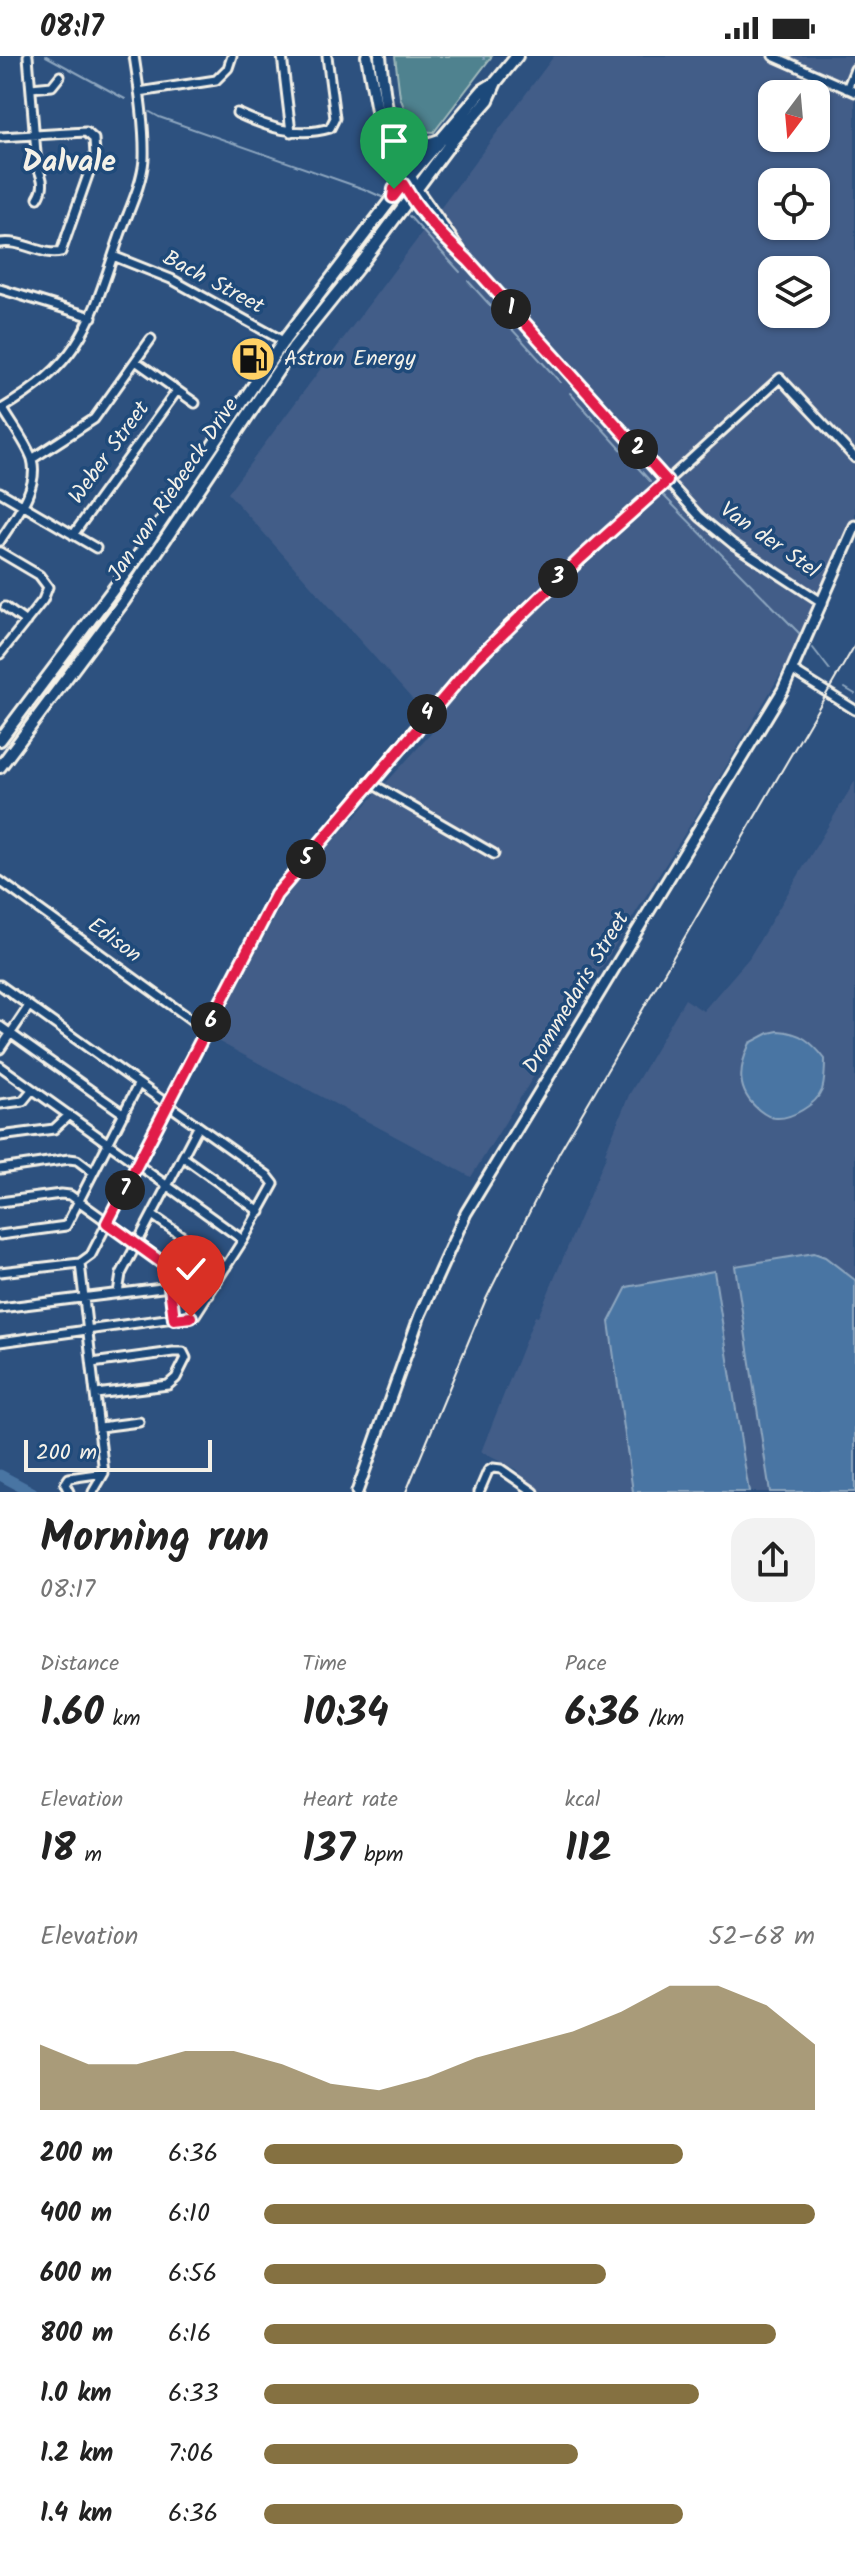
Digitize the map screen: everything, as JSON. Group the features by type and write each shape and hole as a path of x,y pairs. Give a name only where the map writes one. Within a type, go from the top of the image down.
{"main road":[{"name":"Van der Stel","path":"367,56 377,117 393,164 414,193"},
{"name":"Van der Stel","path":"380,56 390,124 406,180"},
{"name":"Jan van Riebeeck Drive","path":"0,767 124,601 288,345 488,100 496,82 517,56"},
{"name":"Jan van Riebeeck Drive","path":"0,740 136,559 393,197 483,90 496,82"},
{"path":"390,124 401,137 415,145 440,140"},
{"path":"393,164 393,197"}],"street":[{"path":"28,56 37,165 43,179 38,198"},
{"path":"0,541 31,487 32,459 1,409 39,386 73,351 92,317 143,165 134,56"},
{"path":"139,92 216,80 228,68 232,56"},
{"path":"282,56 291,132"},
{"path":"237,113 291,132 333,126 335,118 327,56"},
{"path":"773,56 851,90 855,69"},
{"path":"31,88 52,86 60,76"},
{"path":"0,137 86,132 94,139 95,155 63,249 53,254 19,242 0,243"},
{"name":"Van der Stel","path":"414,193 468,260 716,531 823,603"},
{"name":"Bach Street","path":"113,256 171,279 288,345"},
{"path":"0,289 92,317"},
{"path":"32,459 89,425 151,339"},
{"path":"137,362 195,403"},
{"path":"0,1272 80,1263 95,1249 276,895 369,782 508,626 780,378 855,458"},
{"name":"Weber Street","path":"73,535 176,392"},
{"path":"0,492 96,548"},
{"name":"Drommedaris Street","path":"357,1492 435,1279 472,1201 769,714 793,671 855,526"},
{"path":"0,552 47,583 46,594 0,654"},
{"path":"5,607 26,622"},
{"path":"793,671 855,710"},
{"path":"369,782 494,854"},
{"name":"Edison","path":"0,881 207,1031"},
{"path":"0,985 273,1181 274,1187 195,1315 0,1342"},
{"path":"0,1049 29,1006"},
{"path":"0,1026 124,1114"},
{"path":"0,1066 243,1240"},
{"path":"0,1235 62,1228 68,1223 138,1085"},
{"path":"0,1104 23,1101 32,1090"},
{"path":"0,1136 54,1129 69,1115"},
{"path":"118,1293 119,1281 136,1243 198,1127"},
{"path":"183,1157 260,1212"},
{"path":"0,1169 69,1159 77,1160 93,1172"},
{"path":"0,1202 65,1194 209,1295"},
{"path":"152,1215 226,1267"},
{"path":"80,1263 104,1473 93,1492"},
{"path":"174,1319 170,1287 179,1275"},
{"path":"0,1308 170,1287"},
{"path":"92,1363 179,1351 186,1358 176,1378 168,1385 96,1394"},
{"path":"100,1427 139,1422"},
{"path":"479,1492 488,1471 493,1468 501,1469 534,1492"},
{"path":"69,1492 65,1484 69,1478 104,1473"}],"shaded area":[{"path":"554,56 855,56 855,518 799,643 715,785 471,1177 210,1037 290,888 437,727 228,493"},
{"path":"855,781 855,1492 541,1492 523,1480 517,1470 481,1452 629,1095 685,999 703,1011 749,958"},
{"path":"778,1031 799,1036 825,1059 819,1096 796,1114 782,1118 759,1110 746,1095 741,1079 750,1043"},
{"path":"814,1253 825,1257 855,1280 855,1492 770,1492 735,1266"},
{"path":"714,1271 749,1492 633,1492 609,1322 627,1287"}],"green space":[{"path":"395,56 492,56 434,132 413,131 400,97"}],"waterway":[{"path":"46,56 125,99"},
{"path":"150,112 384,198"},
{"path":"409,216 460,272"},
{"path":"468,281 560,382"},
{"path":"570,393 650,481"},
{"path":"664,496 801,635"},
{"path":"813,648 830,670"},
{"path":"845,688 855,694"},
{"path":"0,1475 32,1492"}],"railway":[{"path":"406,1492 486,1299 559,1153 855,645"}],"place":[{"name":"Astron Energy","path":"253,359"}],"district":[{"name":"Dalvale","path":"69,163"}],"route":[{"path":"191,1317 174,1319 170,1287 179,1275 107,1223 276,895 422,720 508,626 667,481 468,260 435,228 403,184 393,197 394,189"}]}
